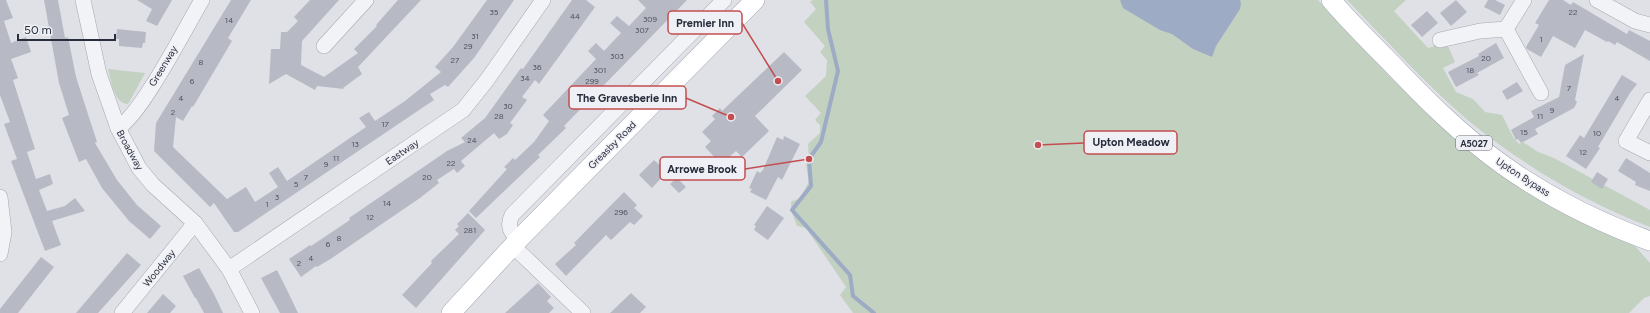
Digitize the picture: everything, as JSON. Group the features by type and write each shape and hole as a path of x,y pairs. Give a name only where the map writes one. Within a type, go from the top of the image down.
{"main road":[{"name":"Greasby Road","path":"451,313 516,242 755,0"},
{"name":"Upton Bypass","path":"1331,0 1416,90 1484,151 1503,165 1566,205 1650,241"}],"street":[{"name":"Broadway","path":"83,0 99,74 118,128 139,168 153,185 195,223 229,269 252,313"},
{"name":"Greenway","path":"118,128 130,118 160,72 202,0"},
{"path":"324,46 366,0"},
{"name":"Eastway","path":"229,269 464,110 543,0"},
{"path":"583,313 516,242 510,228 509,221 512,215 724,0"},
{"path":"1506,29 1524,0"},
{"path":"1597,0 1635,21 1650,25"},
{"path":"1440,40 1480,31 1506,29"},
{"path":"1506,29 1541,93"},
{"path":"1650,100 1626,141 1650,153"},
{"path":"0,197 4,232 0,254"},
{"name":"Woodway","path":"122,313 195,223"}],"green space":[{"path":"813,0 1318,0 1391,78 1469,150 1633,244 1650,263 1650,296 1644,298 1629,313 853,313 840,295 846,287 806,228 797,226 791,210 791,202 800,198 809,182 806,165 809,159 808,144 820,133 820,125 815,120 821,113 805,96 826,76 827,60 820,52 825,46 804,22 816,9 810,2"},
{"path":"1347,0 1406,0 1394,11 1428,48 1441,44 1448,46 1455,62 1443,68 1456,92 1473,99 1485,112 1502,115 1513,137 1519,144 1523,142 1538,152 1554,158 1650,210 1650,227 1602,206 1556,182 1491,138 1470,122 1438,93"},
{"path":"108,69 145,73 128,104 123,103 116,96"}],"water":[{"path":"1120,0 1240,0 1241,3 1240,9 1216,46 1212,57 1193,49 1172,34 1160,30 1123,8"}],"building":[{"path":"0,0 6,0 13,18 4,21 11,43 26,37 31,52 11,59 18,78 13,80 35,149 27,152 36,179 50,174 53,184 39,190 47,211 65,206 75,198 85,211 52,221 61,245 45,251 11,161 17,159 4,124 10,122 0,95"},
{"path":"44,0 58,0 65,38 68,37 76,77 97,142 95,143 117,180 137,205 161,226 150,239 129,221 102,188 86,159 79,162 62,118 69,115 59,83"},
{"path":"137,0 172,0 157,26 146,21 152,9"},
{"path":"231,0 251,0 228,38 232,41 193,107 192,106 183,121 176,117 173,147 227,199 246,187 255,202 278,187 269,173 278,167 287,181 366,127 359,118 369,112 375,121 405,101 441,72 435,67 453,47 487,0 514,0 474,58 448,87 445,85 430,94 434,100 238,232 234,232 214,203 210,207 154,151 156,123"},
{"path":"310,0 339,0 302,41 301,65 324,77 358,53 354,49 377,26 376,25 398,0 421,0 358,67 362,74 343,88 344,89 317,86 315,90 286,74 269,84 271,49 280,49 281,32 287,32 298,21 294,17"},
{"path":"572,0 586,0 595,7 539,84 535,80 522,97 527,100 510,123 513,125 507,134 499,139 494,133 461,161 465,166 457,173 454,169 437,180 439,183 420,198 332,258 317,267 316,266 301,277 289,259 350,220 349,218 447,151 465,142 461,138 485,118 521,68 523,69"},
{"path":"638,0 687,0 564,126 566,128 538,155 540,157 476,218 469,211 507,169 504,167 513,158 515,160 534,142 549,121 543,115 596,59 588,51 596,43 604,51 621,33 610,23 617,16 629,26 646,8"},
{"path":"1456,0 1467,12 1451,26 1440,13"},
{"path":"1488,0 1495,0 1505,5 1500,15 1484,7"},
{"path":"1549,0 1563,0 1571,5 1573,2 1627,34 1629,30 1650,41 1650,61 1617,42 1615,45 1608,41 1607,42 1585,30 1575,48 1553,36 1541,57 1527,49 1526,47 1539,25 1535,23"},
{"path":"1427,11 1438,23 1422,37 1411,25"},
{"path":"117,29 146,32 145,43 143,43 142,48 119,46 119,39 116,39"},
{"path":"1496,43 1504,58 1477,73 1479,75 1456,87 1448,72 1479,56 1478,54"},
{"path":"784,52 802,70 755,116 769,131 742,157 736,151 721,164 705,147 711,141 702,132 715,119 712,116 720,108 722,111"},
{"path":"1584,54 1575,100 1577,102 1574,108 1535,129 1538,134 1521,143 1518,139 1516,140 1511,130 1534,117 1531,111 1559,97 1565,65"},
{"path":"1622,75 1637,84 1630,93 1598,147 1600,148 1586,169 1566,156 1580,135 1584,138"},
{"path":"1517,82 1523,91 1507,100 1502,91"},
{"path":"784,136 800,144 782,180 778,177 766,200 750,192 752,189 749,188 757,171 760,173 763,170 777,137 783,140"},
{"path":"1626,158 1650,173 1650,191 1635,185 1636,182 1618,171"},
{"path":"654,160 667,172 652,188 639,175"},
{"path":"1597,172 1608,179 1602,189 1591,182"},
{"path":"677,178 686,187 679,193 670,184"},
{"path":"624,192 637,205 634,208 643,216 634,225 630,222 611,240 606,235 566,276 555,264 576,245 574,243"},
{"path":"767,206 784,218 768,240 754,230 756,226 754,225"},
{"path":"468,213 485,230 416,308 402,295 432,263 431,261 459,234 455,230 459,226 457,224"},
{"path":"127,253 141,265 98,313 76,313"},
{"path":"41,257 54,267 18,313 0,313 0,309"},
{"path":"199,268 223,313 204,313 183,276"},
{"path":"277,270 298,313 280,313 261,278"},
{"path":"538,283 551,297 547,301 554,308 549,313 505,313"},
{"path":"631,293 646,307 640,313 610,313"},
{"path":"163,294 176,306 170,313 147,313"}],"waterway":[{"path":"826,0 828,29 838,71 821,142 809,159 811,186 792,210 850,275 853,296 874,313"}],"place":[{"name":"Premier Inn","path":"778,81"},
{"name":"The Gravesberie Inn","path":"731,117"},
{"name":"Upton Meadow","path":"1038,145"},
{"name":"Arrowe Brook","path":"809,159"}]}
